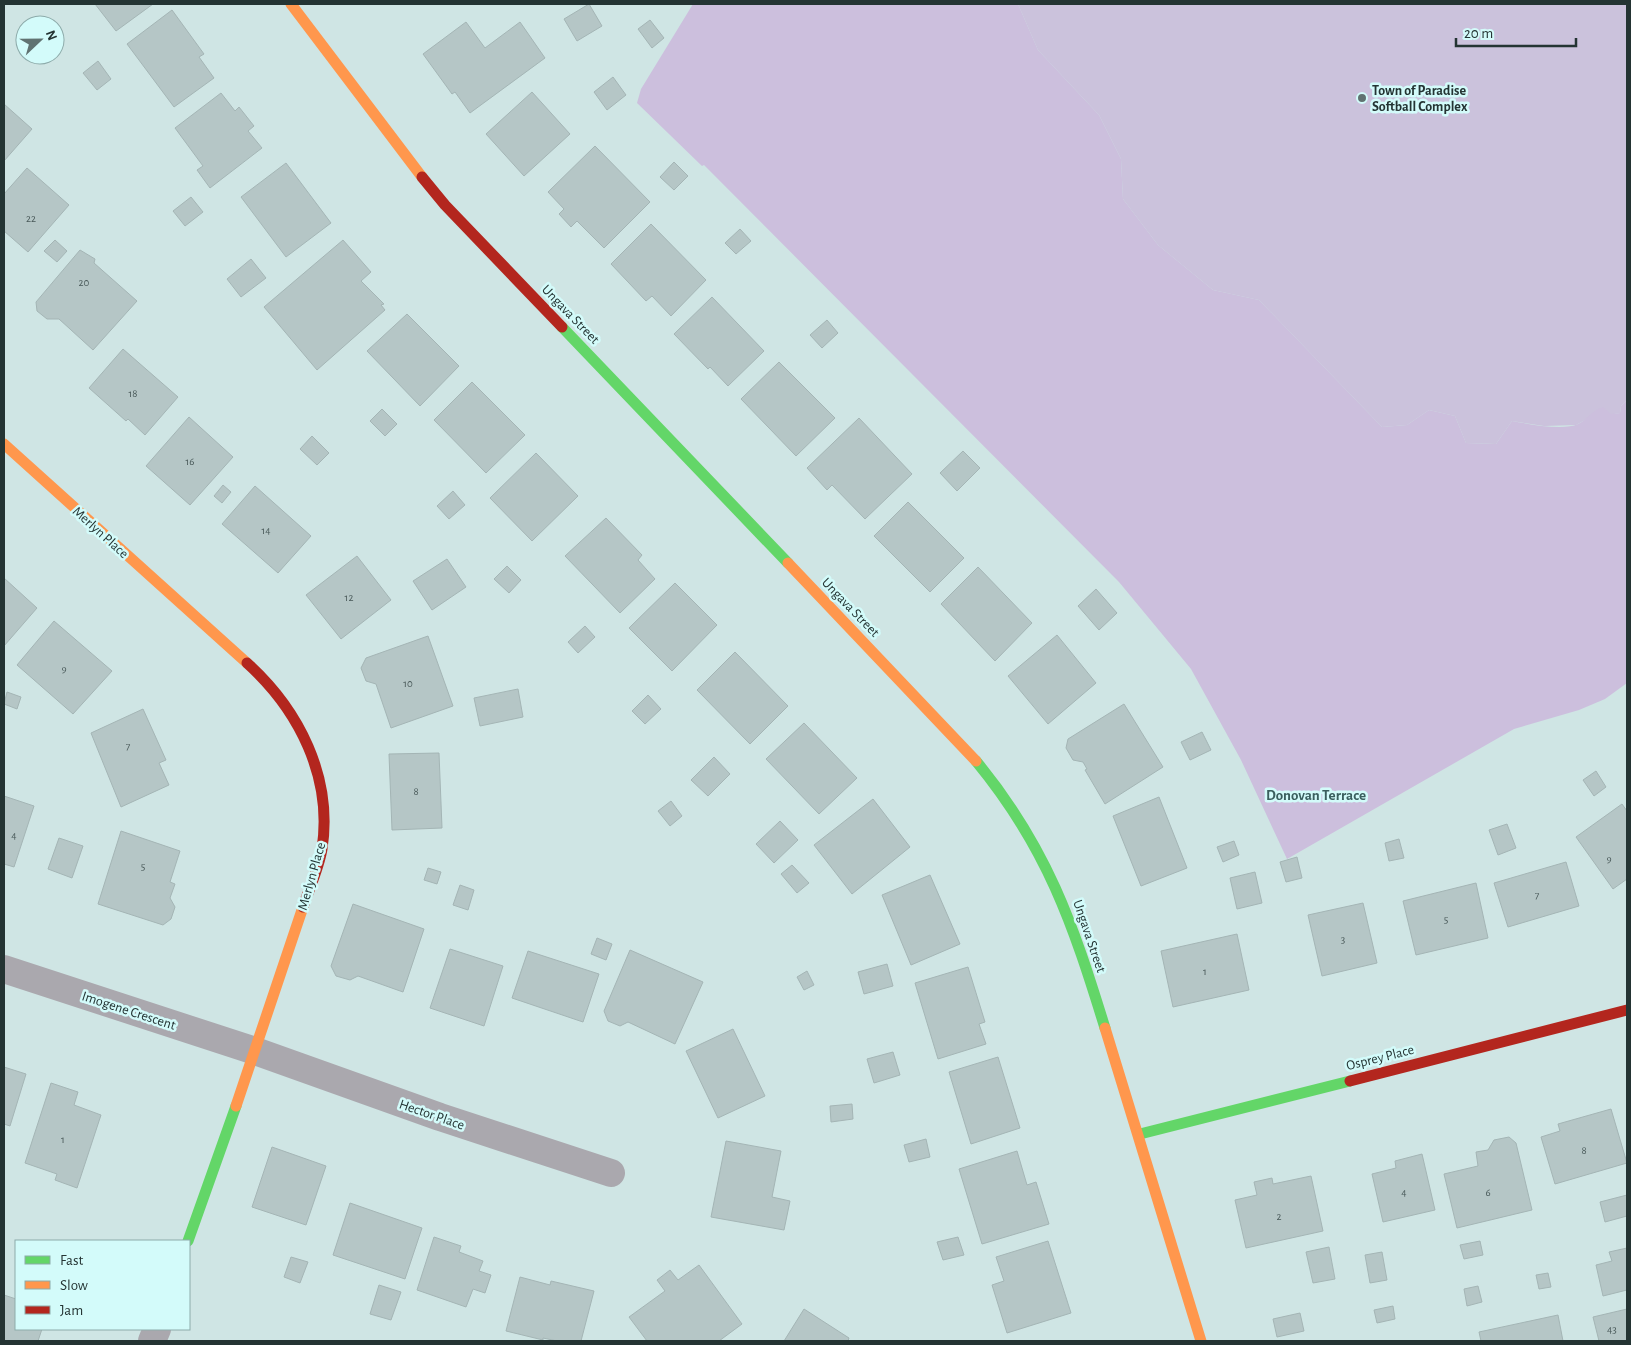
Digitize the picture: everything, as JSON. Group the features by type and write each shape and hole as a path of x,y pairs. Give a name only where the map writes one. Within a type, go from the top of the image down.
{"street":[{"name":"Ungava Street","path":"291,4 403,153 445,205 954,736 992,780 1020,819 1046,865 1068,915 1140,1134 1202,1341"},
{"name":"Merlyn Place","path":"4,444 268,682 302,729 314,756 324,816 322,850 255,1051 188,1240"},
{"name":"Imogene Crescent","path":"4,970 255,1051"},
{"name":"Osprey Place","path":"1140,1134 1627,1010"},
{"name":"Hector Place","path":"255,1051 440,1117 611,1173"}],"shaded area":[{"path":"693,4 1018,4 1038,50 1099,115 1121,159 1123,199 1158,245 1213,290 1259,300 1382,427 1407,425 1429,410 1455,416 1466,443 1496,444 1512,421 1546,426 1572,426 1582,422 1603,407 1611,414 1620,413 1621,406 1627,400 1627,683 1605,699 1579,710 1514,729 1287,859 1241,760 1191,669 1119,582 704,165 702,166 637,103 641,89"},
{"path":"1018,4 1627,4 1627,400 1621,406 1620,413 1587,419 1576,425 1544,426 1512,421 1496,444 1466,443 1455,416 1429,410 1407,425 1382,427 1259,300 1213,290 1158,245 1123,199 1121,159 1099,115 1038,50"}],"building":[{"path":"95,4 153,4 116,31"},
{"path":"589,4 602,26 577,41 564,19"},
{"path":"172,10 204,54 199,57 214,78 174,107 127,44"},
{"path":"650,20 664,38 652,48 638,29"},
{"path":"466,22 485,48 520,22 545,58 470,113 455,92 452,94 423,54"},
{"path":"98,61 111,79 97,90 83,73"},
{"path":"613,77 626,95 607,110 594,92"},
{"path":"532,92 570,134 524,176 486,134"},
{"path":"221,93 235,111 239,107 254,126 248,131 262,148 210,188 197,170 203,166 175,128"},
{"path":"4,104 32,129 4,161"},
{"path":"595,146 650,202 604,248 577,221 571,227 559,214 564,209 548,192"},
{"path":"674,162 688,176 674,190 660,177"},
{"path":"286,163 331,223 286,257 241,197"},
{"path":"27,168 69,205 28,252 4,231 4,194"},
{"path":"191,197 203,212 185,226 173,211"},
{"path":"651,224 706,280 671,316 652,296 646,301 611,264"},
{"path":"740,229 751,241 736,254 725,243"},
{"path":"55,240 67,251 57,262 44,251"},
{"path":"343,240 371,272 361,281 384,304 381,305 385,310 317,370 264,307"},
{"path":"80,250 95,259 94,263 137,301 93,350 59,319 47,319 37,311 36,302"},
{"path":"251,259 266,278 241,297 227,279"},
{"path":"712,297 764,351 728,386 710,367 708,369 674,334"},
{"path":"407,314 459,366 420,406 367,351"},
{"path":"827,320 838,333 822,348 810,335"},
{"path":"123,349 178,397 145,435 89,388"},
{"path":"779,362 835,418 796,456 741,399"},
{"path":"472,382 525,435 486,473 434,420"},
{"path":"382,409 397,424 385,436 370,421"},
{"path":"189,417 233,457 190,505 146,466"},
{"path":"859,418 912,474 865,519 832,485 827,490 807,468"},
{"path":"312,436 329,453 317,465 300,449"},
{"path":"963,451 980,468 957,491 940,473"},
{"path":"536,453 578,496 532,541 490,498"},
{"path":"223,485 231,492 222,503 214,496"},
{"path":"255,486 311,536 278,573 222,524"},
{"path":"453,491 465,505 449,519 437,506"},
{"path":"908,502 964,558 930,592 874,536"},
{"path":"606,518 642,555 638,560 655,579 620,613 565,556"},
{"path":"357,556 391,600 341,639 306,595"},
{"path":"447,559 466,587 432,610 413,581"},
{"path":"507,566 521,580 509,593 494,579"},
{"path":"978,567 1032,623 995,661 941,604"},
{"path":"4,578 37,608 4,646"},
{"path":"675,583 717,625 672,671 629,628"},
{"path":"1096,589 1117,613 1099,630 1078,606"},
{"path":"54,621 112,671 73,714 17,665"},
{"path":"585,626 595,637 578,653 568,642"},
{"path":"1057,635 1096,683 1048,724 1008,676"},
{"path":"428,636 453,706 391,728 376,684 366,681 361,668 366,658"},
{"path":"735,652 788,706 750,744 697,690"},
{"path":"518,689 523,717 480,726 474,698"},
{"path":"7,692 21,697 17,709 4,704"},
{"path":"648,695 661,709 645,724 632,711"},
{"path":"1124,704 1163,767 1105,804 1085,770 1087,769 1083,762 1073,760 1066,748 1068,739"},
{"path":"143,709 166,760 159,763 169,785 121,807 91,733"},
{"path":"804,723 857,778 819,814 766,759"},
{"path":"1202,732 1211,750 1190,760 1181,742"},
{"path":"439,753 442,828 392,830 389,754"},
{"path":"714,757 730,774 708,796 691,780"},
{"path":"1596,771 1606,787 1594,796 1583,780"},
{"path":"4,796 34,806 14,867 4,864"},
{"path":"1159,797 1187,868 1141,886 1113,816"},
{"path":"873,799 910,847 852,894 814,845"},
{"path":"671,801 682,816 670,826 658,811"},
{"path":"1622,804 1627,811 1627,879 1613,889 1576,837"},
{"path":"780,821 798,840 774,863 756,844"},
{"path":"1507,824 1516,848 1498,855 1489,830"},
{"path":"121,831 180,851 170,882 175,884 170,898 175,907 171,919 163,925 98,904"},
{"path":"59,838 83,846 72,878 48,869"},
{"path":"1399,839 1404,858 1389,861 1385,843"},
{"path":"1234,841 1239,855 1223,862 1217,847"},
{"path":"1297,857 1302,878 1286,882 1280,862"},
{"path":"1566,862 1579,906 1508,927 1494,883"},
{"path":"792,865 809,883 797,893 781,874"},
{"path":"428,868 441,872 437,884 424,880"},
{"path":"1255,872 1262,903 1237,909 1230,878"},
{"path":"930,875 960,944 911,965 882,895"},
{"path":"1476,883 1488,938 1416,955 1403,901"},
{"path":"460,885 474,890 468,910 453,905"},
{"path":"1363,903 1377,963 1322,976 1308,915"},
{"path":"353,904 424,929 403,992 358,976 350,980 336,976 331,966"},
{"path":"1237,934 1249,990 1173,1007 1161,951"},
{"path":"597,938 612,944 606,960 591,954"},
{"path":"450,949 503,966 484,1026 430,1008"},
{"path":"630,950 703,982 675,1044 628,1022 620,1026 608,1021 604,1011"},
{"path":"528,951 599,974 583,1022 512,998"},
{"path":"887,964 893,986 864,994 858,972"},
{"path":"968,967 985,1022 979,1024 986,1044 938,1059 915,983"},
{"path":"807,971 814,985 804,990 797,977"},
{"path":"733,1029 765,1096 718,1118 686,1051"},
{"path":"893,1052 900,1075 874,1083 867,1059"},
{"path":"998,1057 1020,1128 971,1144 949,1072"},
{"path":"4,1067 26,1074 10,1126 4,1124"},
{"path":"51,1083 78,1092 74,1105 101,1115 77,1188 55,1180 57,1174 25,1163"},
{"path":"852,1104 853,1119 831,1122 830,1106"},
{"path":"1611,1109 1627,1163 1555,1184 1541,1137 1560,1131 1558,1124"},
{"path":"1509,1137 1516,1143 1532,1210 1457,1228 1444,1174 1478,1166 1476,1152 1488,1150 1494,1140"},
{"path":"926,1139 930,1157 909,1162 904,1145"},
{"path":"726,1141 781,1151 772,1197 790,1201 784,1230 711,1217"},
{"path":"272,1147 326,1166 306,1225 252,1207"},
{"path":"1017,1151 1027,1185 1036,1182 1049,1224 982,1244 959,1169"},
{"path":"1422,1154 1435,1210 1383,1222 1372,1174 1396,1168 1395,1161"},
{"path":"1311,1176 1323,1231 1246,1248 1235,1200 1257,1195 1254,1182 1272,1178 1273,1184"},
{"path":"1627,1195 1627,1216 1605,1222 1600,1202"},
{"path":"350,1203 422,1228 405,1279 333,1255"},
{"path":"434,1237 461,1246 459,1252 483,1261 479,1271 491,1275 485,1293 473,1289 466,1307 417,1290"},
{"path":"958,1237 964,1255 943,1260 937,1242"},
{"path":"1048,1241 1071,1313 1007,1333 992,1285 1004,1281 996,1257"},
{"path":"1480,1241 1483,1255 1464,1259 1460,1245"},
{"path":"1329,1247 1335,1279 1313,1283 1306,1252"},
{"path":"1627,1248 1627,1290 1603,1296 1596,1265 1612,1261 1609,1252"},
{"path":"1382,1252 1387,1280 1370,1283 1365,1255"},
{"path":"291,1257 308,1262 300,1283 284,1277"},
{"path":"699,1265 742,1324 719,1341 647,1341 629,1317 665,1291 657,1280 670,1270 678,1280"},
{"path":"1548,1273 1551,1287 1539,1289 1536,1275"},
{"path":"520,1277 550,1285 551,1281 594,1291 581,1341 557,1341 543,1338 543,1340 506,1331"},
{"path":"379,1285 401,1292 391,1320 370,1314"},
{"path":"1478,1286 1482,1302 1467,1306 1464,1289"},
{"path":"4,1295 15,1299 15,1330 42,1330 38,1341 4,1341"},
{"path":"1393,1306 1395,1319 1377,1323 1374,1310"},
{"path":"804,1309 849,1338 848,1341 784,1341"},
{"path":"1627,1309 1627,1341 1599,1341 1593,1317"},
{"path":"1300,1313 1304,1331 1277,1337 1273,1319"},
{"path":"1558,1315 1563,1341 1481,1341 1479,1332"}],"traffic: fast":[{"path":"562,327 788,563"},
{"path":"976,761 1022,824 1040,856 1069,920 1105,1028"},
{"path":"1140,1134 1350,1081"},
{"path":"188,1240 236,1106"}],"traffic: slow":[{"path":"291,4 422,177"},
{"path":"4,444 247,663"},
{"path":"788,563 976,761"},
{"path":"236,1106 303,907"},
{"path":"1105,1028 1201,1341"}],"traffic: jam":[{"path":"422,177 445,205 562,327"},
{"path":"247,663 282,702 308,747 317,771 322,796 324,822 322,849 303,907"},
{"path":"1350,1081 1627,1010"}],"place":[{"name":"Town of Paradise Softball Complex","path":"1362,98"}],"district":[{"name":"Donovan Terrace","path":"1316,795"}]}
